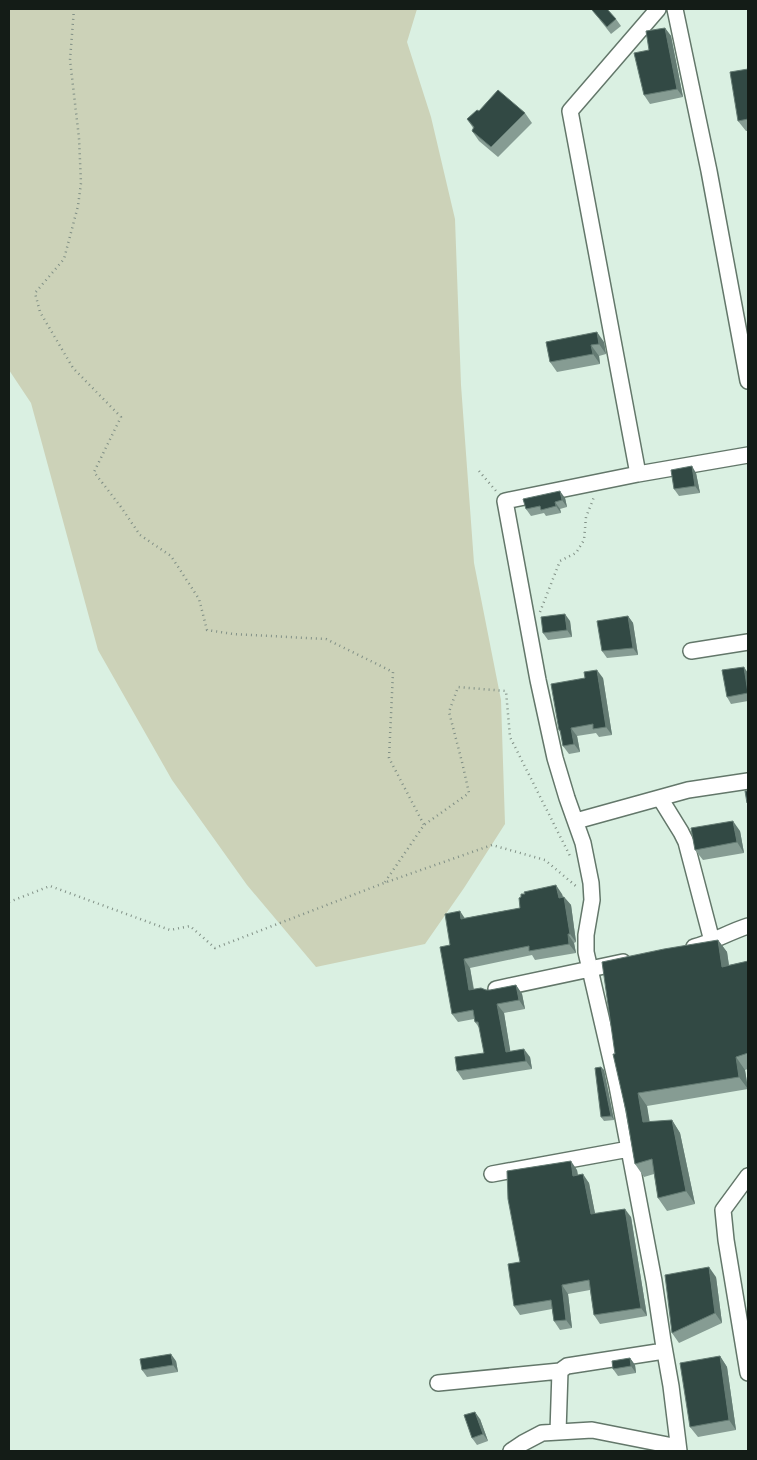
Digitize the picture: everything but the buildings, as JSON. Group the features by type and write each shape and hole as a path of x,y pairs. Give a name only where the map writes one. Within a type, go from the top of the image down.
{"street":[{"path":"638,474 570,111 658,9"},
{"path":"675,9 709,171 748,381"},
{"path":"511,1451 542,1433 592,1430 679,1449 654,1281 617,1086 586,952 586,935 592,900 591,883 583,843 555,758 538,680 505,501 638,474 748,455"},
{"path":"691,651 748,642"},
{"path":"576,821 688,790 748,781"},
{"path":"660,798 686,842 712,941"},
{"path":"676,951 703,945 748,926"},
{"path":"494,990 638,959"},
{"path":"492,1174 629,1149"},
{"path":"748,1176 723,1210 726,1240 748,1373"},
{"path":"438,1383 560,1371 567,1366 664,1351"},
{"path":"558,1432 560,1371"}],"path":[{"path":"74,9 70,60 79,138 81,183 78,206 64,259 35,293 40,312 73,368 121,417 94,472 140,535 171,556 199,599 206,630 233,634 326,639 393,672 389,758 424,825"},
{"path":"479,471 505,501"},
{"path":"530,636 560,562 576,553 584,540 586,517 595,495"},
{"path":"384,883 424,825 469,793 449,712 458,687 506,691 510,737 574,865"},
{"path":"9,902 50,886 170,930 190,926 215,948 384,883 492,845 545,860 592,900"}],"green space":[{"path":"9,9 417,9 407,42 431,117 455,219 461,385 474,563 501,700 505,824 425,944 316,967 247,885 172,780 98,650 31,403 9,370"}]}
